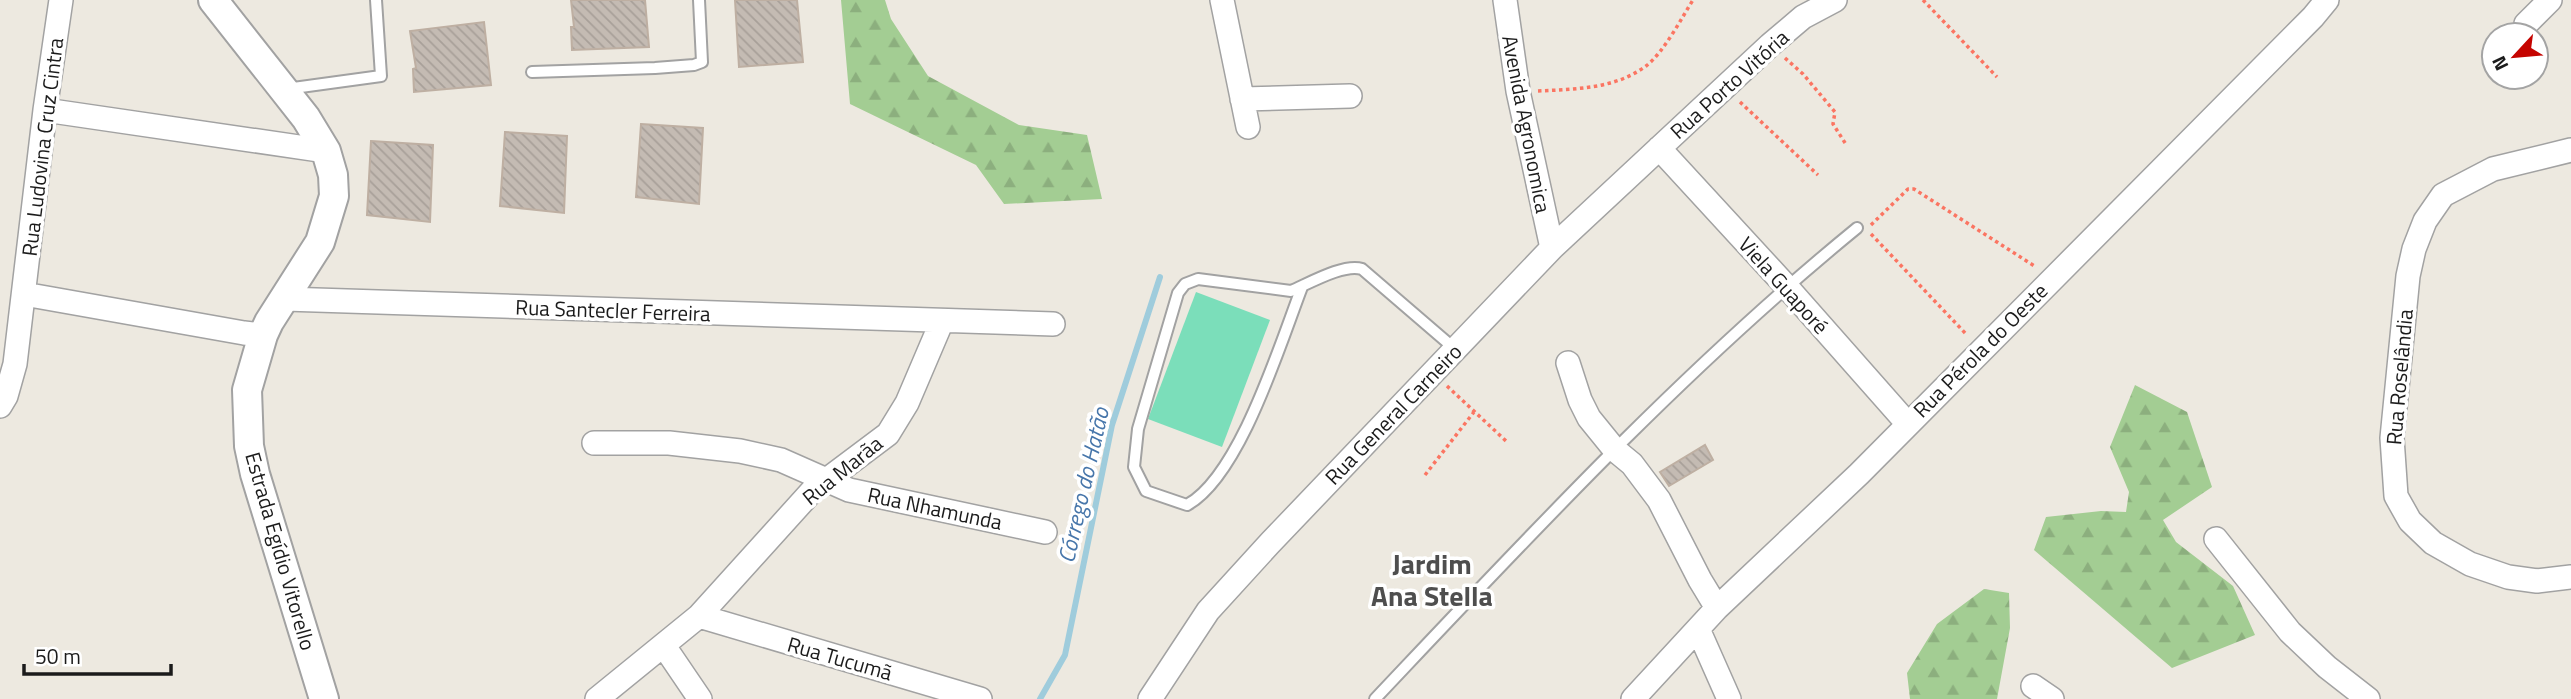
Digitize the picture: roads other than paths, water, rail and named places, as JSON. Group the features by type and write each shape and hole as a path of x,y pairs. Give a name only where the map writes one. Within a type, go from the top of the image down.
{"street":[{"name":"Rua Ludovina Cruz Cintra","path":"0,406 6,396 15,364 61,0"},
{"name":"Estrada Egídio Vitorello","path":"213,0 306,118 326,151 333,175 334,196 320,242 263,335 247,390 249,446 255,474 324,699"},
{"path":"1222,0 1248,127"},
{"name":"Avenida Agronomica","path":"1505,0 1518,92 1552,248"},
{"name":"Rua Porto Vitória","path":"1659,148 1803,17 1835,0"},
{"name":"Rua Pérola do Oeste","path":"1633,699 1717,608 1858,474 2305,26 2326,0"},
{"path":"2529,21 2550,0"},
{"path":"1242,99 1350,96"},
{"path":"45,110 326,151"},
{"name":"Rua General Carneiro","path":"1150,699 1208,611 1552,248 1659,148"},
{"name":"Viela Guaporé","path":"1659,148 1907,423"},
{"name":"Rua Roselândia","path":"2571,150 2493,169 2443,195 2425,221 2414,249 2408,276 2392,438 2396,496 2410,521 2433,543 2470,564 2508,577 2537,581 2571,577"},
{"path":"24,294 263,335"},
{"name":"Rua Santecler Ferreira","path":"285,299 942,321"},
{"path":"942,321 1053,324"},
{"name":"Rua Marãa","path":"597,699 699,616 795,508 826,478 888,434 899,419 942,321"},
{"path":"1568,363 1589,418 1615,450 1632,464 1659,500 1717,608"},
{"name":"Rua Nhamunda","path":"594,443 669,443 740,451 781,460 865,494 1045,531"},
{"path":"2216,539 2290,632 2327,667 2368,699"},
{"name":"Rua Tucumã","path":"699,616 980,699"},
{"path":"1698,629 1729,699"},
{"path":"664,646 700,699"}],"lane":[{"path":"284,89 381,76 376,0"},
{"path":"532,72 655,68 702,62 699,0"},
{"path":"1375,699 1615,450 1786,286 1857,228"},
{"path":"1302,287 1245,433 1212,486 1187,505 1146,491 1134,467 1138,429 1178,293 1185,284 1198,279 1291,292 1302,287 1346,268 1354,267 1362,269 1455,349"}],"waterway":[{"name":"Córrego do Hatão","path":"1040,699 1065,655 1112,425 1160,277"}],"district":[{"name":"Jardim Ana Stella","path":"1432,579"}]}
